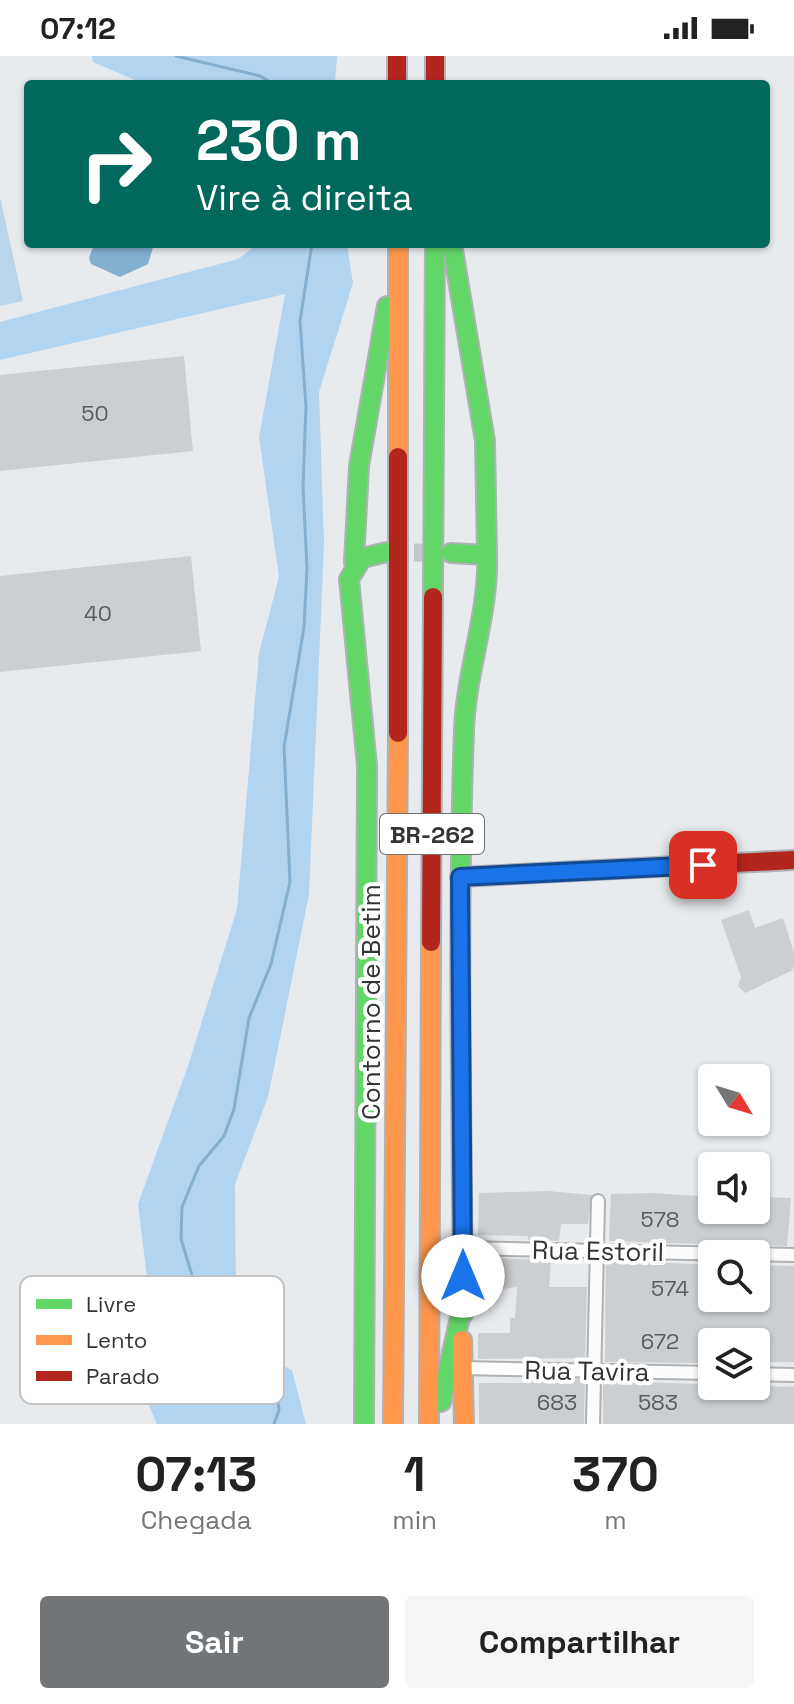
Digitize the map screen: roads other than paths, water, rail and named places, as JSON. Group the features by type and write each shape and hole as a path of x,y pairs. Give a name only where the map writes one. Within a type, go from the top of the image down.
{"main road":[{"path":"397,56 397,80"},
{"path":"435,56 435,80"},
{"name":"Contorno de Betim","path":"364,1424 367,766 349,579 354,562 353,532 365,437 397,248"},
{"name":"Contorno de Betim","path":"393,1424 398,1006 398,248"},
{"name":"BR-262","path":"429,1424 435,248"},
{"path":"453,248 485,441 488,585 464,724 460,877 464,1424"},
{"path":"354,562 365,555 387,552"},
{"path":"451,553 487,555"},
{"path":"460,877 794,860"},
{"path":"442,1424 444,1379 463,1304"}],"street":[{"path":"593,1424 598,1201"},
{"name":"Rua Estoril","path":"464,1248 698,1253"},
{"path":"770,1254 794,1255"},
{"name":"Rua Tavira","path":"462,1368 698,1373"},
{"path":"770,1374 794,1375"}],"waterway":[{"path":"176,56 267,80"},
{"path":"192,1276 181,1239 182,1207 199,1166 224,1136 234,1109 249,1018 271,964 290,882 284,747 304,627 307,568 303,486 306,407 300,321 311,248"},
{"path":"274,1424 278,1404"}],"tunnel":[{"path":"387,552 444,553"}]}
